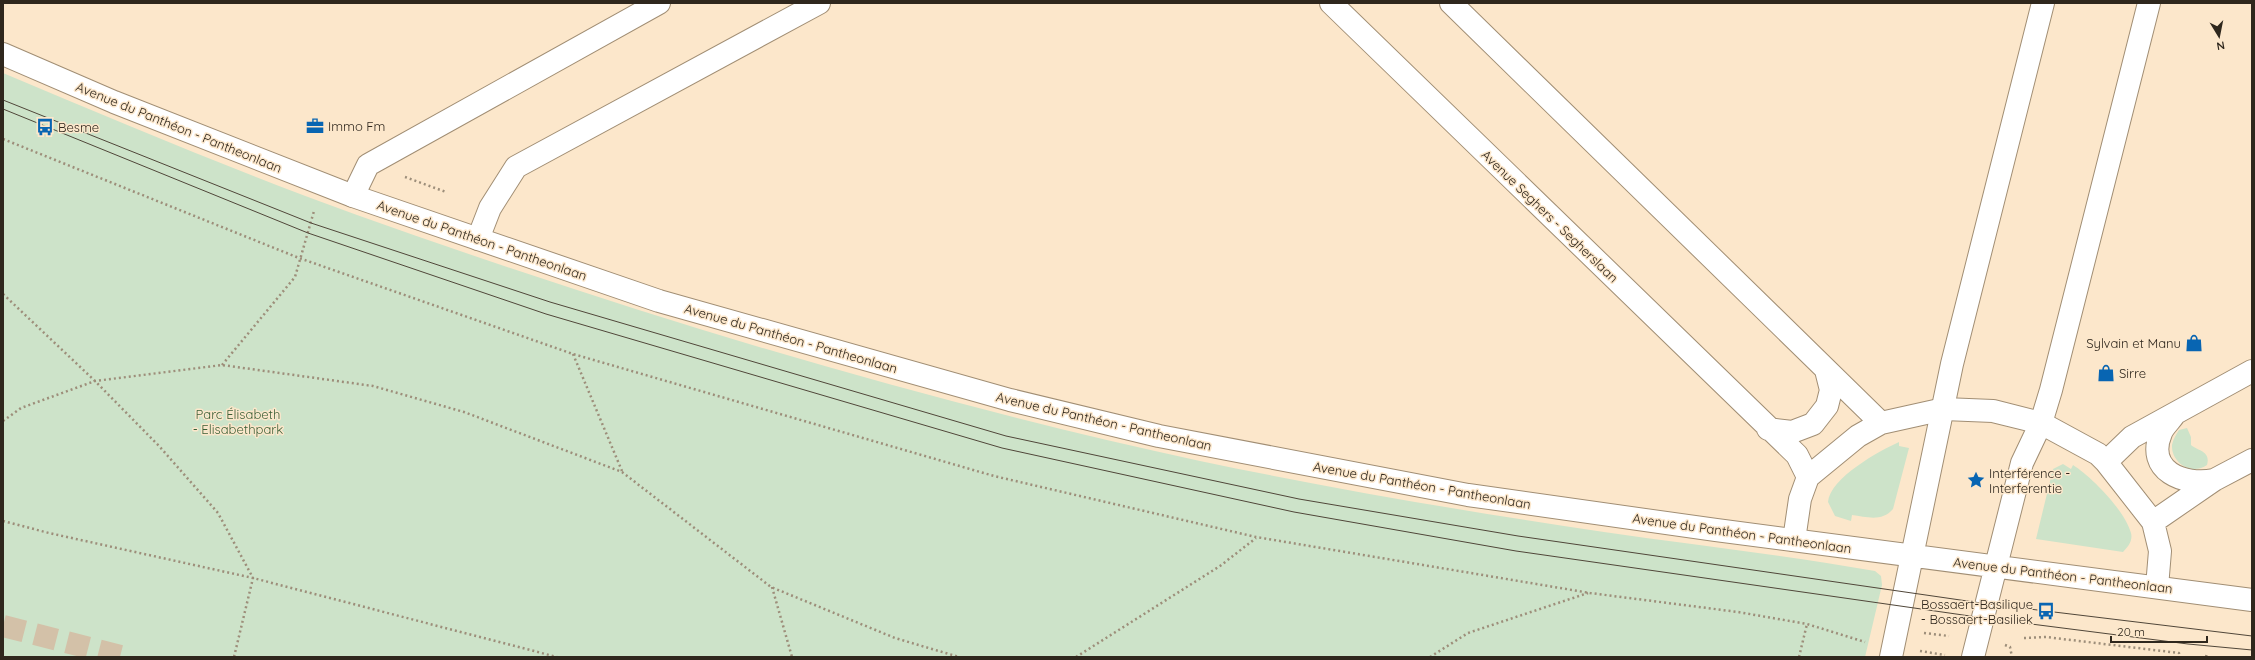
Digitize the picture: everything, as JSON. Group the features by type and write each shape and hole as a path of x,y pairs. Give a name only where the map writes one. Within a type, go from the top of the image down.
{"main road":[{"path":"353,196 368,165 659,3"},
{"path":"478,239 490,208 516,167 819,3"},
{"name":"Avenue Seghers - Segherslaan","path":"1331,3 1768,429 1797,455 1808,477"},
{"path":"1452,3 1881,423"},
{"path":"1891,657 1954,357 2043,3"},
{"path":"1976,649 2022,463 2041,423 2149,3"},
{"name":"Avenue du Panthéon - Pantheonlaan","path":"3,54 114,102 353,196 478,239 659,301 1010,400 1159,436 1468,495 1794,540 2252,600"},
{"path":"1768,429 1792,432 1813,424 1827,406 1830,396 1831,390 1826,370"},
{"path":"2106,462 2132,438 2252,371"},
{"path":"1794,540 1800,499 1808,477 1858,436 1881,423 1944,409 1993,411 2041,423 2098,454 2106,462 2153,522 2160,551 2157,587"},
{"path":"2176,413 2161,431 2157,444 2158,457 2165,469 2175,478 2203,482 2214,480"},
{"path":"2153,522 2214,480 2252,460"}],"path":[{"path":"3,139 299,258 573,354 994,476 1256,537 1590,593 1738,612 1807,624 1867,643"},
{"path":"401,176 446,192"},
{"path":"222,365 295,277 299,258 311,223 320,182"},
{"path":"3,294 95,381 160,447 218,514 253,578 234,657"},
{"path":"573,354 622,472"},
{"path":"3,422 21,408 95,381 222,365 373,386 464,412 622,472 772,587 895,638 959,657"},
{"path":"3,521 49,533 253,578 557,657"},
{"path":"1076,657 1220,566 1256,537"},
{"path":"772,587 792,657"},
{"path":"1430,657 1468,633 1590,593"},
{"path":"1799,657 1807,624"},
{"path":"1897,630 1976,649"},
{"path":"2024,638 2046,637 2171,652 2179,654 2179,657"},
{"path":"1916,650 1948,655"},
{"path":"2206,657 2207,653"}],"green space":[{"name":"Parc Élisabeth - Elisabethpark","path":"3,73 268,182 357,215 460,251 669,320 880,382 1093,437 1250,471 1452,508 1638,537 1773,555 1875,571 1881,576 1882,585 1865,657 3,657"},
{"path":"2187,428 2191,437 2191,445 2206,454 2208,460 2207,465 2201,468 2195,469 2184,466 2175,457 2172,443 2179,430"},
{"path":"1899,442 1899,446 1909,448 1893,509 1884,516 1874,518 1852,515 1851,521 1835,516 1828,502 1831,493 1837,484 1857,466"},
{"path":"2063,464 2071,469 2073,465 2081,470 2107,495 2122,515 2128,524 2131,533 2130,544 2123,552 2036,539 2053,469"}],"tunnel":[{"path":"3,626 125,657"}],"tram line":[{"path":"3,100 311,223 550,302 1006,436 1299,499 1518,536 1988,604 2252,636"},
{"path":"3,109 308,233 546,314 1002,448 1294,512 1516,551 1984,618 2188,644 2252,650"}],"place":[{"name":"Immo Fm","path":"315,126"},
{"name":"Besme","path":"45,127"},
{"name":"Sylvain et Manu","path":"2194,343"},
{"name":"Sirre","path":"2106,373"},
{"name":"Interférence - Interferentie","path":"1976,480"},
{"name":"Bossaert-Basilique - Bossaert-Basiliek","path":"2046,611"}]}
